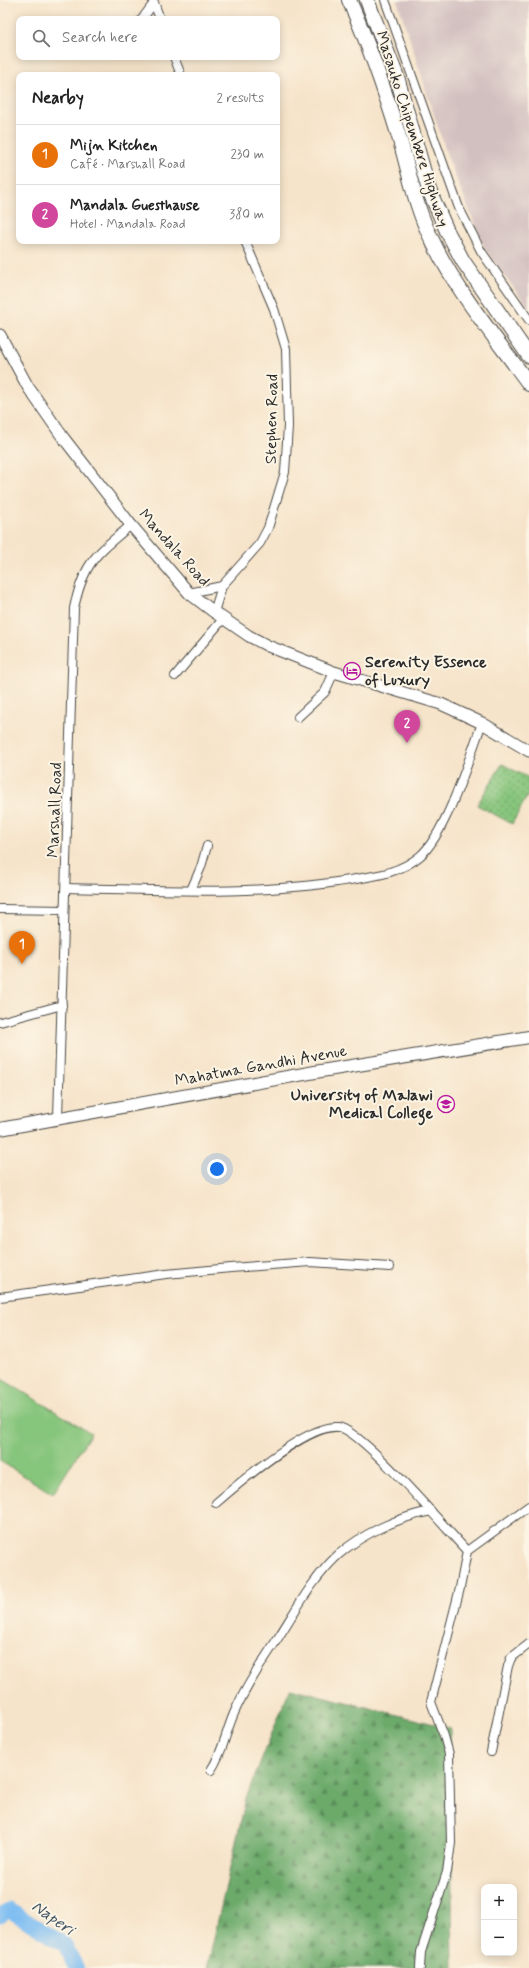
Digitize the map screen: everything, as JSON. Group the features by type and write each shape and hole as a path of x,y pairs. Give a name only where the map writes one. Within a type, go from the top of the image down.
{"highway":[{"name":"Masauko Chipembere Highway","path":"349,0 382,82 414,195 430,238 448,271 529,384"},
{"name":"Masauko Chipembere Highway","path":"367,0 397,77 430,190 444,225 463,261 529,356"}],"main road":[{"name":"Mahatma Gandhi Avenue","path":"0,1129 58,1117 529,1037"}],"street":[{"path":"385,0 459,208 481,251 529,320"},
{"path":"144,16 154,2"},
{"path":"154,2 159,16"},
{"path":"175,60 180,72"},
{"name":"Stephen Road","path":"214,612 222,586 260,543 268,528 285,472 288,426 286,350 274,309 246,244"},
{"name":"Mandala Road","path":"0,335 28,387 62,436 131,525 189,593 223,619 249,636 268,646 334,672 441,704 482,723 529,751"},
{"name":"Marshall Road","path":"58,1117 74,608 81,578 89,563 106,546 131,525"},
{"path":"189,593 222,586"},
{"path":"175,676 223,619"},
{"path":"298,717 325,692 334,672"},
{"path":"66,888 280,890 380,875 404,868 421,856 434,839 450,806 482,723"},
{"path":"191,890 201,867 207,846"},
{"path":"0,909 64,910"},
{"path":"0,1022 62,1005"},
{"path":"0,1297 166,1274 231,1268 310,1262 390,1267"},
{"path":"216,1504 263,1464 322,1429 340,1427 355,1435 431,1511 467,1551"},
{"path":"420,1968 420,1952 447,1872 451,1843 449,1754 431,1702 460,1588 467,1551 529,1506"},
{"path":"211,1770 218,1759 236,1709 250,1682 309,1590 324,1570 339,1554 377,1530 419,1513 431,1511"},
{"path":"491,1752 508,1666 511,1658 529,1644"}],"shaded area":[{"path":"397,0 529,0 529,309 485,249 448,158"}],"green space":[{"path":"502,764 529,778 529,793 512,824 477,805"},
{"path":"0,1378 91,1433 53,1494 0,1461"},
{"path":"290,1688 450,1728 453,1968 207,1968 246,1798"}],"waterway":[{"name":"Naperi","path":"0,1916 9,1910 64,1944 77,1968"}],"place":[{"name":"Serenity Essence of Luxury","path":"352,671"},
{"name":"Mandala Guesthause","path":"407,743"},
{"name":"Mijn Kitchen","path":"22,964"},
{"name":"University of Malawi Medical College","path":"446,1104"}]}
